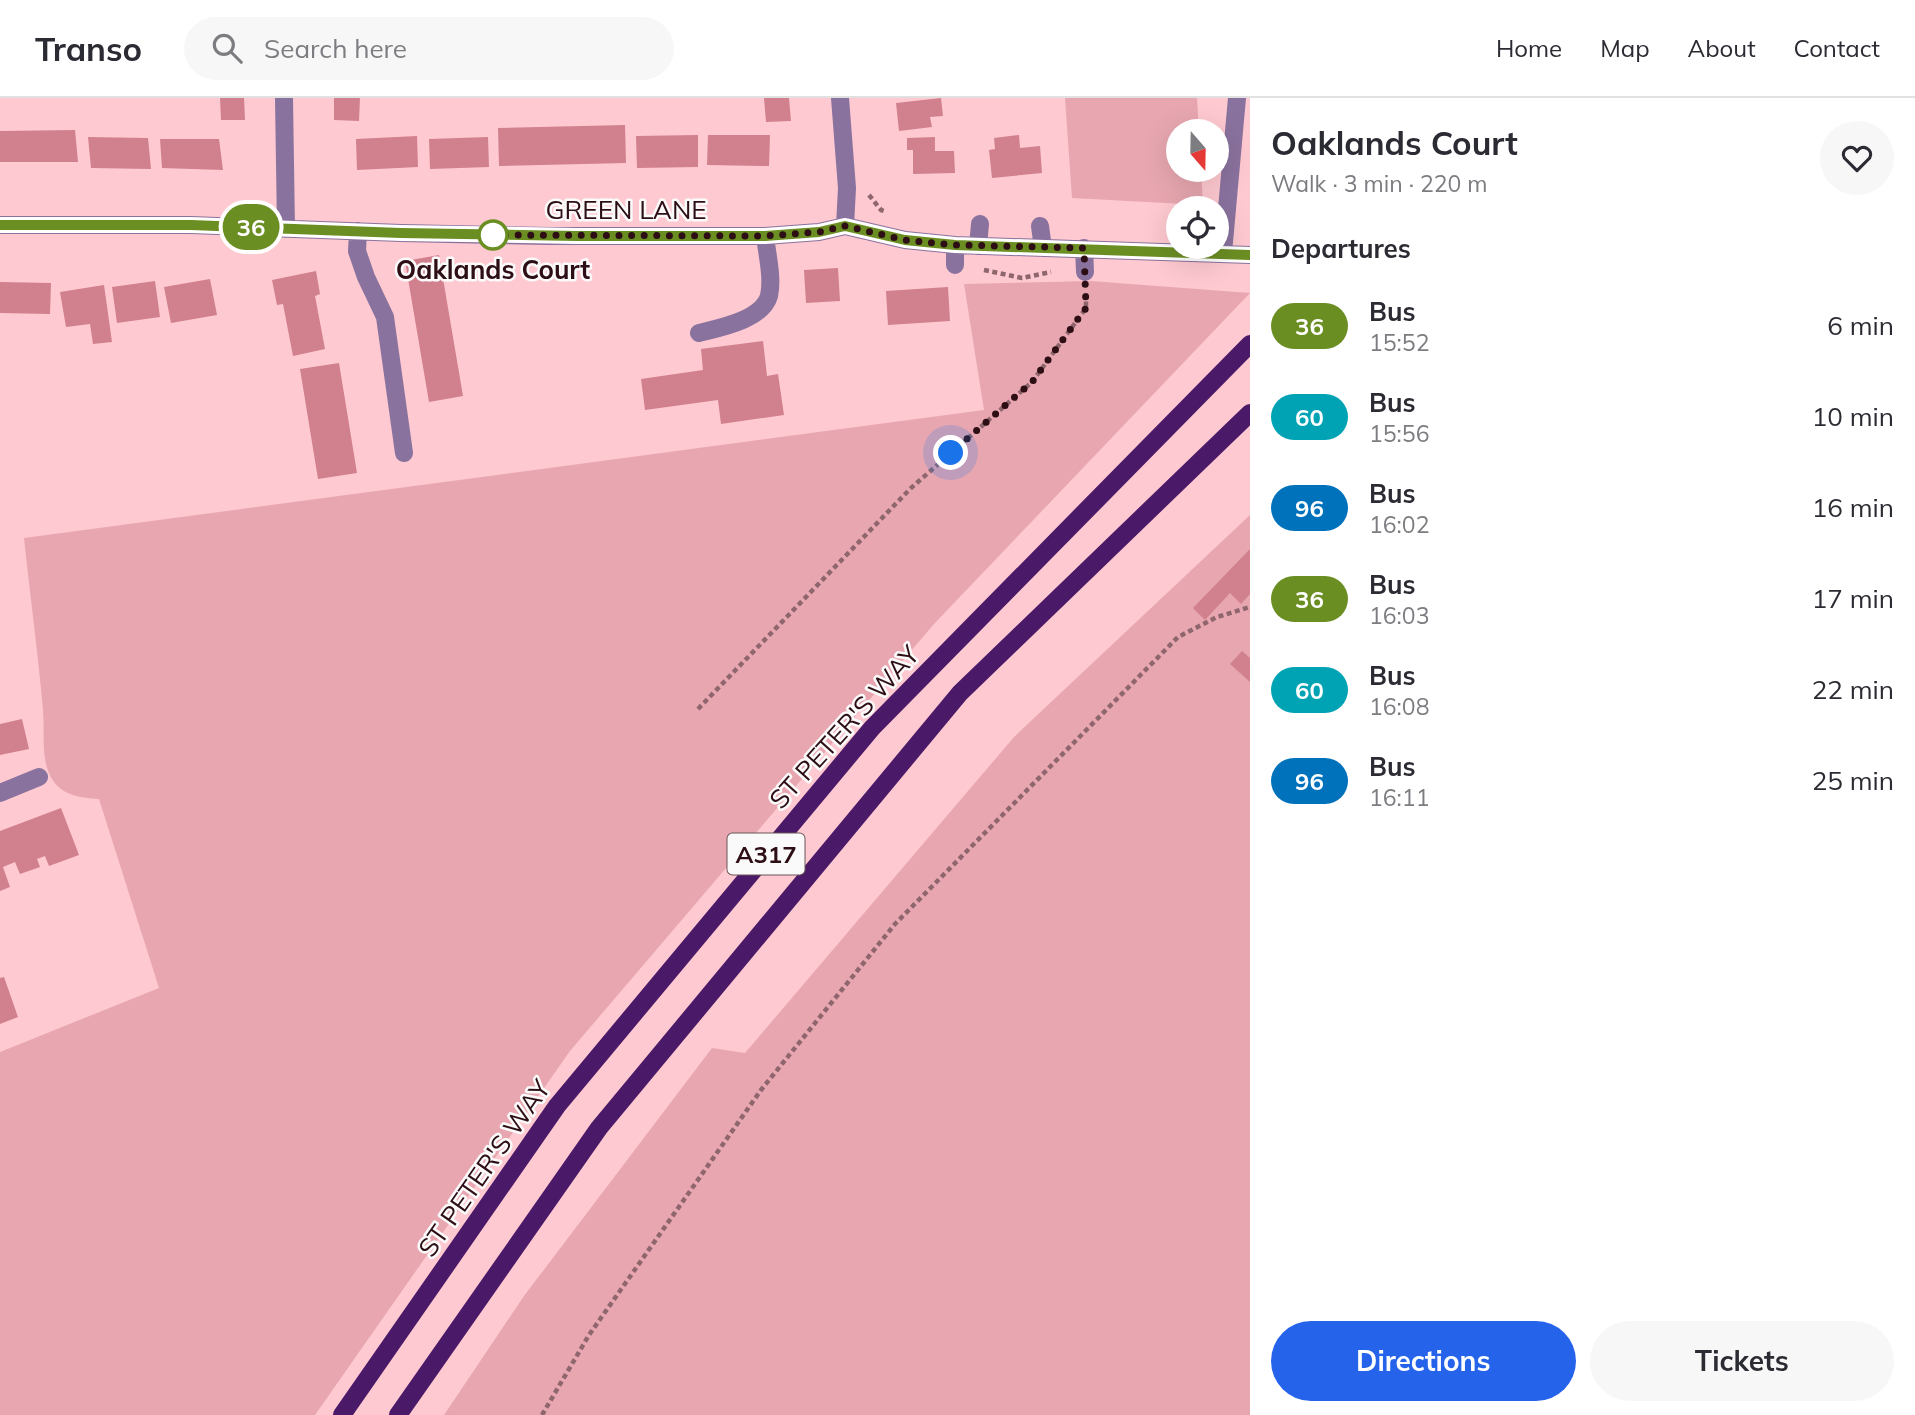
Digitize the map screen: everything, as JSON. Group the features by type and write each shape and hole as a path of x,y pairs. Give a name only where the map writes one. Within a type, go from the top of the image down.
{"main road":[{"name":"ST PETER'S WAY","path":"342,1415 557,1106 872,728 1250,344"},
{"name":"A317","path":"398,1415 599,1128 960,693 1250,413"}],"street":[{"path":"284,98 286,229"},
{"path":"840,98 847,188 845,226"},
{"path":"1228,196 1237,98"},
{"path":"978,246 980,224"},
{"name":"GREEN LANE","path":"0,225 191,225 550,236 765,236 819,232 845,226 905,240 955,245 1166,251"},
{"path":"1040,226 1043,248"},
{"path":"358,232 357,251 385,317 404,453"},
{"path":"699,333 738,323 762,309 768,299 770,287 765,236"},
{"path":"955,245 955,265"},
{"path":"1084,248 1085,272"},
{"name":"GREEN LANE","path":"1229,253 1250,255"},
{"path":"0,793 39,777"}],"path":[{"path":"864,187 881,211 890,213"},
{"path":"698,709 911,488 1032,382 1086,308 1085,272"},
{"path":"542,1415 590,1335 761,1090 895,924 1178,637 1217,617 1250,607"}],"shaded area":[{"path":"1065,98 1197,98 1198,119 1166,119 1166,182 1202,182 1202,196 1166,196 1166,203 1072,198"},
{"path":"1091,281 1250,293 934,624 570,1051 315,1415 0,1415 0,1052 159,988 99,799 67,793 56,785 48,771 44,754 41,689 24,538 984,410 964,284"},
{"path":"1250,515 1250,1415 444,1415 524,1296 712,1048 745,1053 1014,737"}],"building":[{"path":"220,98 244,98 245,120 221,120"},
{"path":"334,98 360,98 359,121 334,120"},
{"path":"764,98 789,98 791,121 766,122"},
{"path":"941,98 943,116 930,117 932,127 899,131 896,103"},
{"path":"625,125 626,163 499,166 498,128"},
{"path":"75,130 78,162 0,162 0,131"},
{"path":"698,135 698,167 637,168 636,136"},
{"path":"708,135 770,135 769,166 707,165"},
{"path":"1019,135 1020,148 1040,146 1042,173 992,178 989,150 995,149 994,138"},
{"path":"417,136 418,167 357,170 356,139"},
{"path":"88,137 148,138 151,169 91,168"},
{"path":"488,137 489,167 430,169 429,139"},
{"path":"935,137 935,151 954,151 955,173 913,174 913,150 907,150 907,138"},
{"path":"160,139 219,139 223,170 162,168"},
{"path":"439,255 463,396 429,402 405,261"},
{"path":"838,268 840,301 806,303 804,270"},
{"path":"316,271 320,294 315,296 325,349 293,356 283,304 277,305 272,280"},
{"path":"210,279 217,315 171,323 164,287"},
{"path":"155,281 160,317 117,323 112,287"},
{"path":"0,282 51,283 50,314 0,313"},
{"path":"104,285 112,342 93,344 90,324 66,327 60,292"},
{"path":"948,287 950,321 888,325 886,291"},
{"path":"763,341 767,376 778,374 784,415 721,424 718,400 645,410 641,379 703,370 701,349"},
{"path":"339,363 357,473 318,479 300,369"},
{"path":"1250,549 1250,594 1241,604 1230,593 1205,620 1193,608"},
{"path":"1242,651 1250,658 1250,682 1230,664"},
{"path":"22,719 29,749 0,755 0,724"},
{"path":"61,808 79,855 49,866 45,856 37,859 40,867 20,874 15,862 3,867 10,887 0,891 0,831"},
{"path":"4,977 18,1017 0,1024 0,978"}],"bus line":[{"name":"36","path":"0,225 191,225 576,236 765,236 819,232 845,226 905,240 955,245 1250,255"}],"place":[{"name":"Oaklands Court","path":"493,235"}],"route":[{"path":"493,235 765,236 819,232 845,226 905,240 955,245 1084,248 1086,308 1032,382 951,453"}]}
